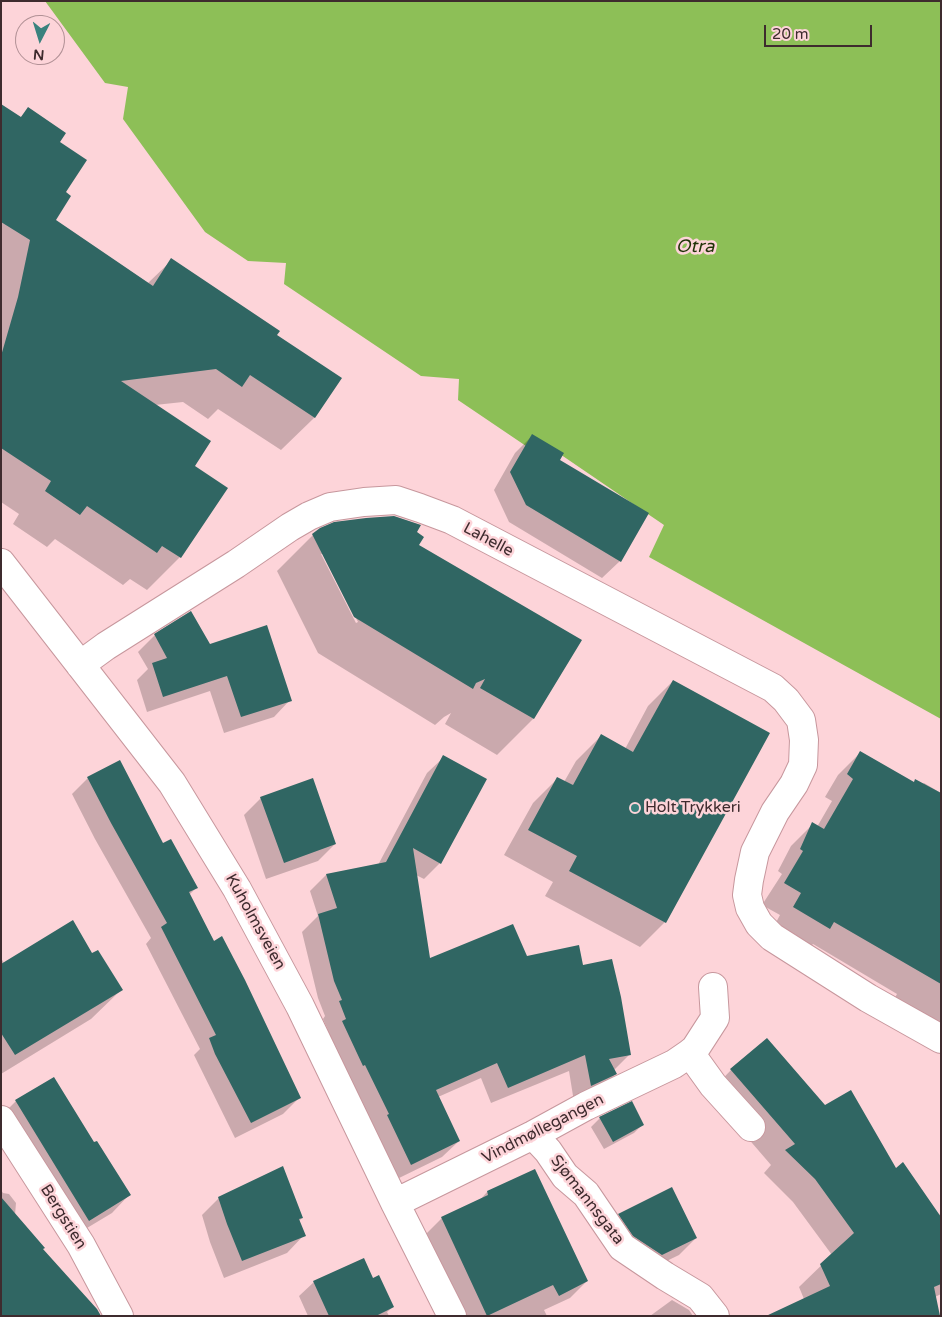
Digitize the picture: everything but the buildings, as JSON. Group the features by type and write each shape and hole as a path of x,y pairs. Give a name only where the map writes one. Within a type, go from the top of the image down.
{"street":[{"name":"Lahelle","path":"80,664 290,527 330,507 396,500 452,520 772,688 786,700 801,720 804,740 804,765 775,812 755,852 747,895 750,908 759,924 772,937 868,998 941,1039"},
{"name":"Kuholmsveien","path":"1,563 172,783 237,889 300,1006 452,1316"},
{"name":"Vindmøllegangen","path":"395,1203 586,1106 674,1064 695,1049 715,1018 713,987"},
{"path":"690,1053 713,1085 751,1127"},
{"name":"Bergstien","path":"2,1123 81,1245 119,1316"},
{"name":"Sjømannsgata","path":"532,1135 548,1151 565,1176 586,1194 622,1247 665,1276 700,1296 714,1316"}],"water":[{"name":"Otra","path":"45,1 941,1 941,719 649,557 664,525 532,435 526,446 458,400 459,379 421,376 284,284 286,263 248,261 205,232 123,119 128,87 105,83 65,28 65,15 55,15"}],"place":[{"name":"Holt Trykkeri","path":"635,808"}]}
